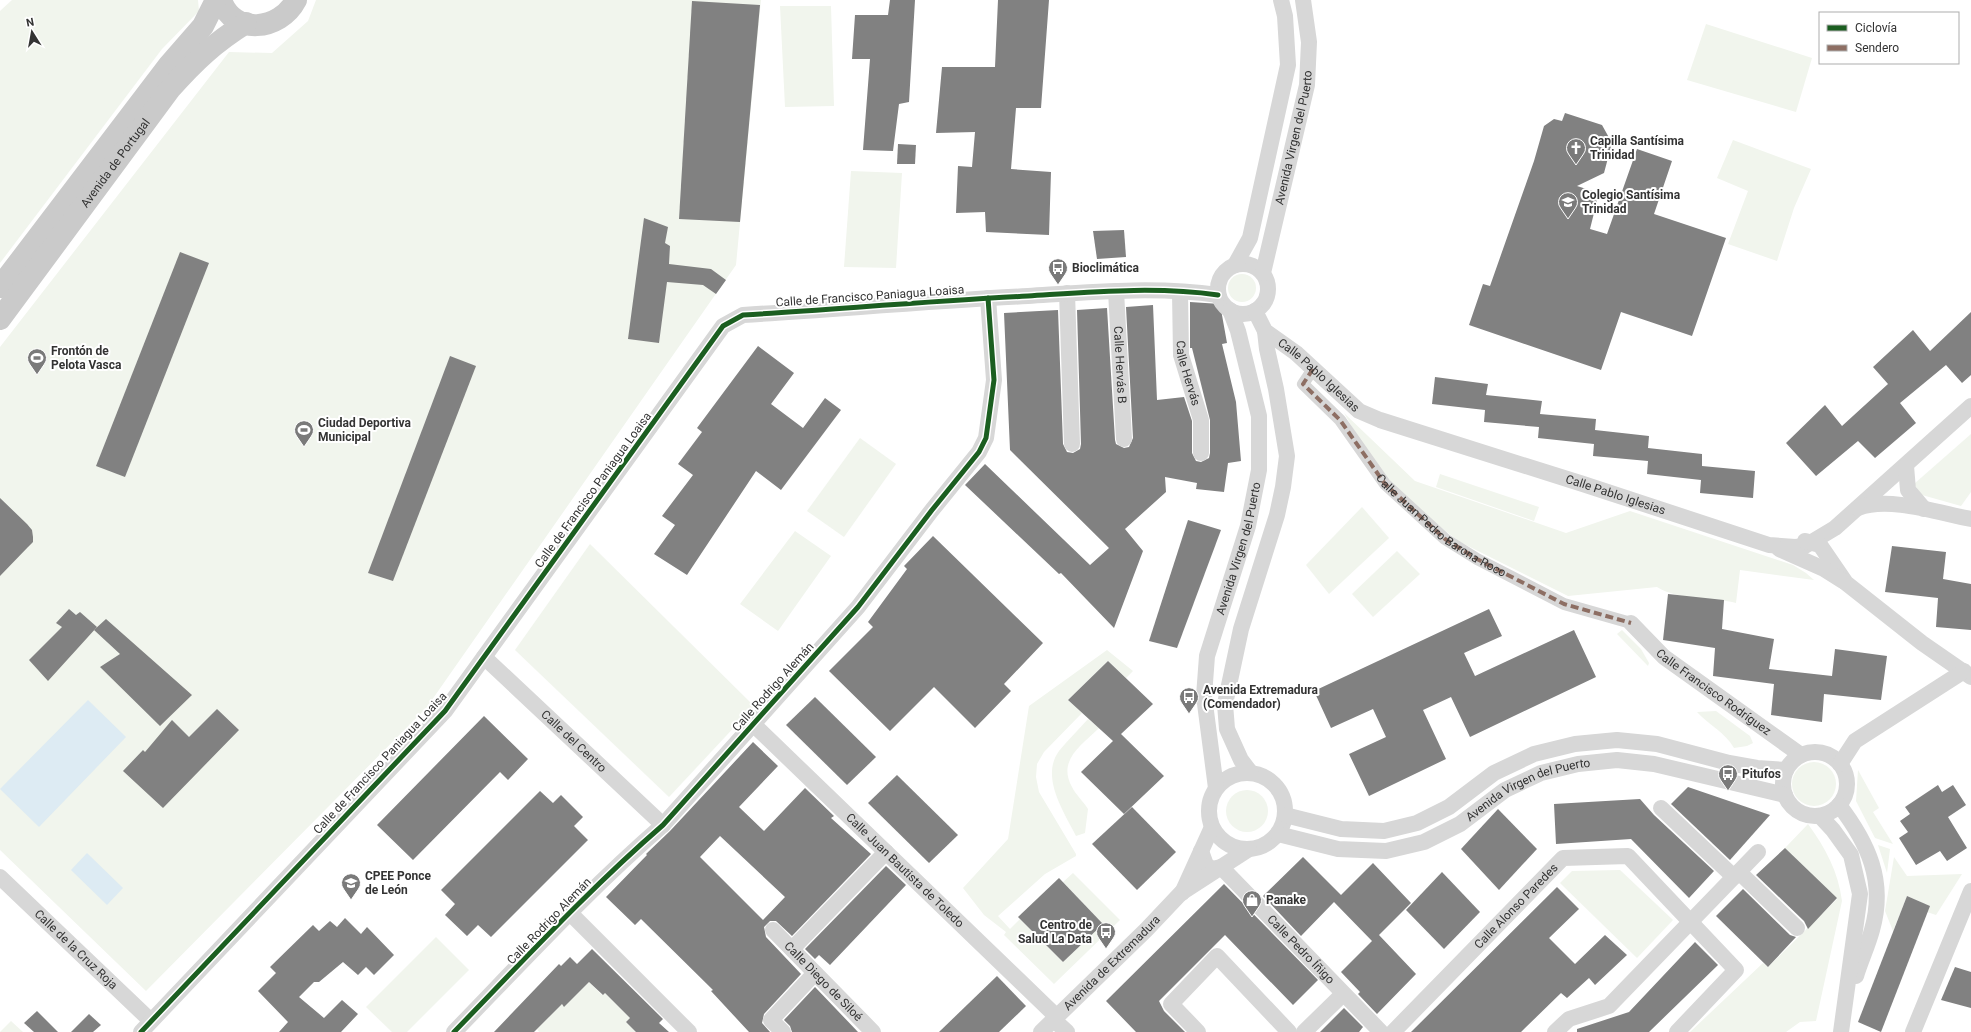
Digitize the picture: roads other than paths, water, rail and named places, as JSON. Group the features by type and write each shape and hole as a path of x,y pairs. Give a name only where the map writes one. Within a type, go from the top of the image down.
{"main road":[{"name":"Avenida de Portugal","path":"0,287 168,65 204,26 216,0"},
{"path":"221,0 230,14 246,23 253,25 266,25 278,20 288,12 296,0"},
{"name":"Avenida de Portugal","path":"0,319 170,89 194,61 221,39 246,23"}],"street":[{"name":"Avenida Virgen del Puerto","path":"1235,265 1250,238 1288,65 1285,16 1281,0"},
{"name":"Avenida Virgen del Puerto","path":"1263,273 1307,85 1309,42 1303,0"},
{"path":"1248,264 1254,266 1263,273 1266,279 1268,291 1264,302 1255,311 1246,314 1230,310 1218,295 1220,278 1224,272 1235,265 1248,264"},
{"name":"Calle de Francisco Paniagua Loaisa","path":"1186,292 1220,278"},
{"name":"Calle de Francisco Paniagua Loaisa","path":"146,1027 445,711 723,326 744,315 988,298 1116,291 1186,292 1218,295"},
{"name":"Calle Hervás B","path":"1116,291 1124,439"},
{"name":"Calle Hervás","path":"1186,292 1181,355 1201,420 1201,453"},
{"path":"1067,294 1072,444"},
{"name":"Calle Rodrigo Alemán","path":"454,1032 570,913 634,850 663,825 858,607 932,510 979,452 986,438 994,380 988,298"},
{"name":"Avenida Virgen del Puerto","path":"1216,788 1204,696 1207,656 1248,526 1259,470 1259,416 1238,331 1230,310"},
{"name":"Calle Pablo Iglesias","path":"1255,311 1266,331 1296,353 1358,410 1380,420 1762,542 1794,547 1805,546 1812,538 1846,520 1971,406"},
{"name":"Avenida Virgen del Puerto","path":"1250,773 1241,760 1227,729 1225,704 1240,629 1276,515 1283,487 1287,456 1276,389 1267,349 1266,331"},
{"name":"Calle Juan Pedro Barona Roco","path":"1313,369 1303,384 1340,420 1385,484 1445,539 1477,559 1564,604 1631,623"},
{"path":"1906,466 1908,490 1924,509"},
{"path":"1887,483 1924,509"},
{"path":"1887,483 1893,500 1902,506"},
{"path":"1812,538 1860,507 1886,504 1969,517"},
{"path":"1846,520 1836,539 1835,553 1838,567 1846,583"},
{"path":"1812,538 1811,546 1813,555 1820,567"},
{"path":"1812,538 1820,545 1846,583"},
{"path":"1762,542 1820,567 1846,583 1922,643 1967,674 1855,740 1828,754"},
{"name":"Calle Francisco Rodríguez","path":"1631,623 1664,657 1801,755"},
{"name":"Calle del Centro","path":"484,657 663,825"},
{"name":"Calle Juan Bautista de Toledo","path":"753,724 886,852 1055,1018 1067,1032"},
{"name":"Avenida Virgen del Puerto","path":"1285,815 1341,829 1384,831 1417,823 1449,807 1494,773 1534,754 1575,744 1617,740 1657,744 1729,763 1757,768 1786,770"},
{"path":"1840,764 1855,740"},
{"path":"1819,752 1828,754 1835,758 1840,764 1846,776 1847,787 1845,797 1831,812 1820,816 1809,816 1799,812 1790,805 1785,795 1783,782 1786,770 1792,761 1801,755 1819,752"},
{"name":"Avenida Virgen del Puerto","path":"1278,834 1338,849 1386,851 1424,842 1460,824 1505,790 1541,773 1578,764 1617,760 1654,764 1785,795"},
{"path":"1237,773 1250,773 1262,775 1276,787 1284,803 1285,815 1283,825 1278,834 1270,842 1260,847 1249,849 1238,848 1227,844 1218,836 1212,827 1208,807 1216,788 1225,779 1237,773"},
{"path":"1839,805 1866,846 1874,868 1878,893 1873,929 1844,1007"},
{"path":"1661,808 1797,928"},
{"path":"1820,816 1833,830 1851,855 1860,894 1841,1032"},
{"path":"1181,893 1212,827"},
{"path":"1181,893 1249,849"},
{"path":"792,949 886,852"},
{"path":"1201,852 1206,865 1212,869 1221,867"},
{"path":"1556,1032 1569,1019 1609,1006 1758,852"},
{"name":"Calle Alonso Paredes","path":"1394,1032 1563,858 1628,856 1736,970 1677,1032"},
{"name":"Calle Pedro Íñigo","path":"1221,867 1381,1032"},
{"name":"Calle de la Cruz Roja","path":"0,877 146,1027"},
{"path":"1913,1032 1971,891"},
{"name":"Avenida de Extremadura","path":"1041,1032 1181,893"},
{"path":"570,913 689,1032"},
{"name":"Calle Diego de Siloé","path":"773,930 873,1032"},
{"path":"1198,1032 1171,1004 1217,956 1289,1032"},
{"path":"783,1032 771,1020 815,973"},
{"path":"1304,1032 1343,994"}],"place":[{"name":"Capilla Santísima Trinidad","path":"1576,165"},
{"name":"Colegio Santísima Trinidad","path":"1568,219"},
{"name":"Bioclimática","path":"1058,285"},
{"name":"Frontón de Pelota Vasca","path":"37,375"},
{"name":"Ciudad Deportiva Municipal","path":"304,447"},
{"name":"Avenida Extremadura (Comendador)","path":"1189,714"},
{"name":"Pitufos","path":"1728,791"},
{"name":"CPEE Ponce de León","path":"351,900"},
{"name":"Panake","path":"1252,917"},
{"name":"Centro de Salud La Data","path":"1106,949"}]}
